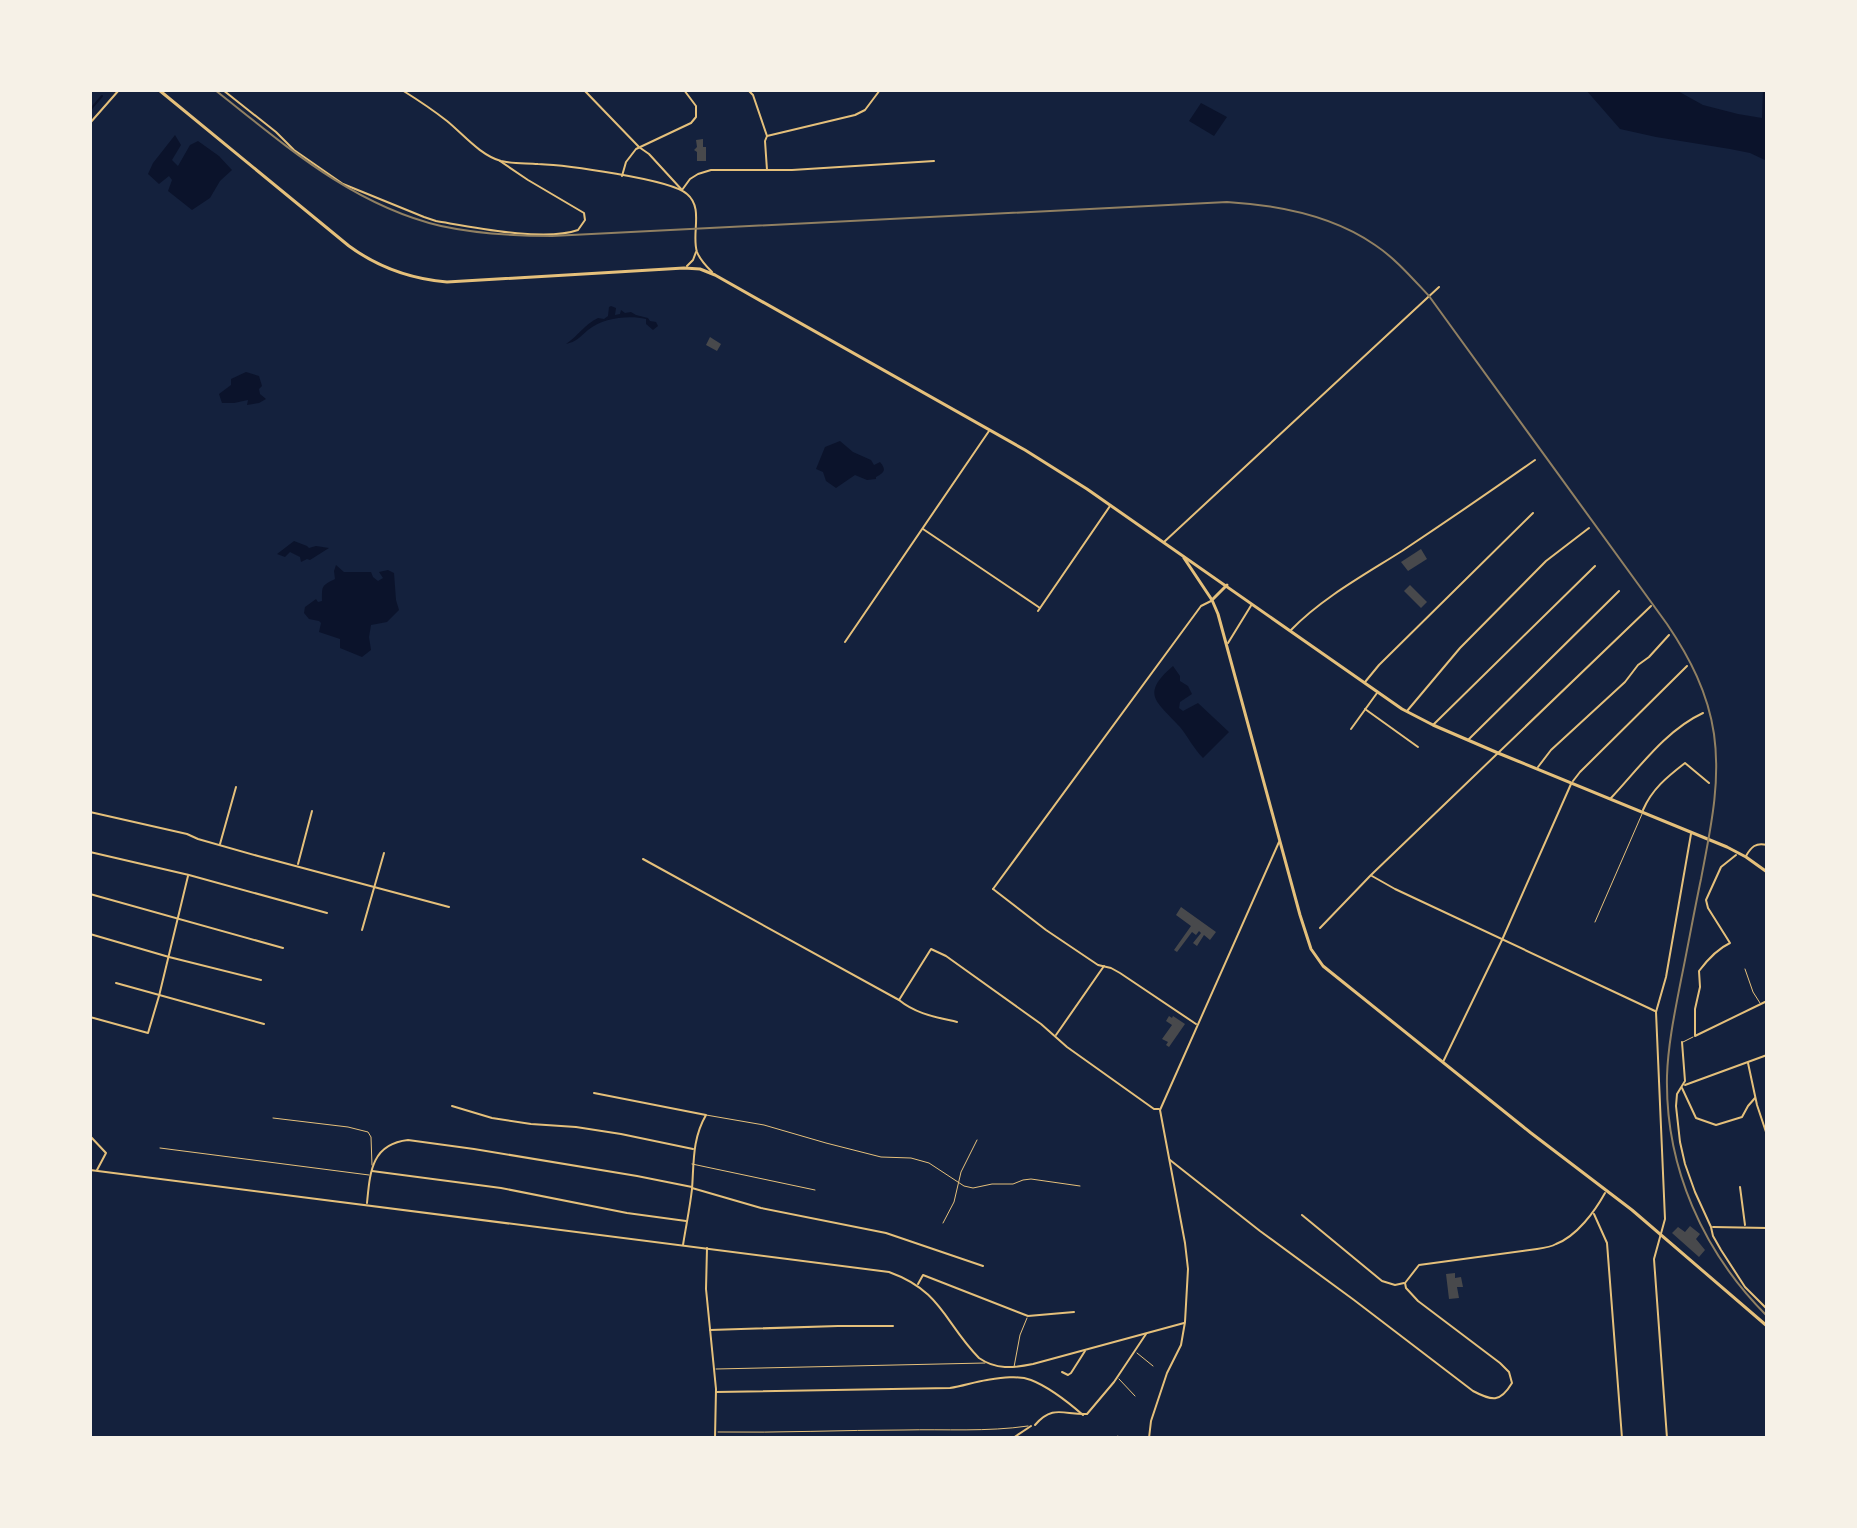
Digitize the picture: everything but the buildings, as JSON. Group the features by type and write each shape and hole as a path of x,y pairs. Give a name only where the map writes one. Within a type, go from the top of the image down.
{"main road":[{"path":"159,90 349,246 400,274 433,281 467,282 684,268 700,269 715,275 1025,450 1110,505 1407,711 1498,753 1738,852 1767,872"},
{"path":"1182,555 1218,614 1308,940 1319,962 1442,1063 1606,1190 1767,1326"},
{"path":"1212,600 1227,585"}],"street":[{"path":"90,123 119,90"},
{"path":"223,90 294,150 343,184 436,221 523,233 558,234 578,230 585,220 584,213 482,151 402,90"},
{"path":"584,90 692,199 696,211 696,251 693,260 684,268"},
{"path":"622,176 629,155 639,147 691,123 696,117 696,106 684,90"},
{"path":"748,90 753,95 767,136 767,171"},
{"path":"767,136 855,115 865,110 880,90"},
{"path":"500,160 667,183 680,189"},
{"path":"680,189 698,174 711,170 767,171 934,161"},
{"path":"696,251 715,275"},
{"path":"1164,542 1439,287"},
{"path":"845,642 990,430"},
{"path":"1291,630 1335,594 1535,460"},
{"path":"922,528 1039,610 1110,505"},
{"path":"1365,683 1379,665 1533,513"},
{"path":"1407,711 1460,648 1546,561 1589,528"},
{"path":"1433,725 1595,566"},
{"path":"1468,740 1619,591"},
{"path":"1197,1025 1120,973 1098,965 993,889 1201,606 1212,600"},
{"path":"1227,645 1253,603"},
{"path":"1320,928 1371,875 1651,606"},
{"path":"1537,768 1551,750 1625,682 1669,635"},
{"path":"1442,1063 1502,940 1572,782 1687,666"},
{"path":"1351,729 1378,692"},
{"path":"1365,709 1418,747"},
{"path":"1610,799 1662,743 1687,720 1703,713"},
{"path":"1643,812 1649,797 1685,763 1709,783"},
{"path":"220,845 236,787"},
{"path":"297,866 312,811"},
{"path":"90,812 187,834 449,907"},
{"path":"1667,1438 1654,1259 1665,1219 1656,1012 1666,977 1692,833"},
{"path":"1149,1438 1151,1421 1167,1373 1181,1345 1188,1269 1160,1110 1280,841"},
{"path":"1746,857 1752,846 1767,845"},
{"path":"90,852 189,875 327,913"},
{"path":"1738,852 1721,867 1706,897 1708,908 1730,943 1714,954 1699,971 1695,1036 1767,1001"},
{"path":"362,930 384,853"},
{"path":"643,859 899,1000 908,1008 957,1022"},
{"path":"90,1017 148,1033 189,875"},
{"path":"1371,875 1656,1012"},
{"path":"90,894 283,948"},
{"path":"90,934 261,980"},
{"path":"899,1000 931,949 946,956 1041,1024 1067,1047 1154,1109 1160,1110"},
{"path":"1055,1036 1104,966"},
{"path":"116,983 264,1024"},
{"path":"1682,1042 1685,1074 1676,1106 1685,1164 1713,1236 1733,1271 1767,1309"},
{"path":"1683,1086 1767,1055"},
{"path":"1747,1062 1767,1135"},
{"path":"1683,1086 1696,1118 1716,1125 1742,1117 1755,1098"},
{"path":"594,1093 706,1115 695,1141 683,1246"},
{"path":"452,1106 492,1118 576,1127 694,1149"},
{"path":"90,1136 106,1153 96,1171"},
{"path":"367,1205 372,1165 386,1147 398,1141 421,1140 692,1188 761,1208 886,1233 983,1266"},
{"path":"1169,1159 1473,1391 1489,1400 1506,1394 1512,1383 1509,1372 1418,1301 1405,1283"},
{"path":"90,1170 889,1272 918,1285 936,1302 971,1350 985,1363 1001,1367 1014,1367 1085,1350 1185,1322"},
{"path":"370,1173 501,1188 627,1213 686,1221"},
{"path":"1740,1187 1746,1226"},
{"path":"1302,1215 1382,1281 1395,1285 1405,1283 1419,1265 1555,1245 1565,1240 1593,1213 1606,1190"},
{"path":"1593,1213 1607,1243 1622,1438"},
{"path":"1711,1227 1767,1228"},
{"path":"707,1248 706,1289 716,1392 715,1438"},
{"path":"918,1285 923,1275 1028,1316 1074,1312"},
{"path":"710,1330 893,1326"},
{"path":"1013,1438 1054,1412 1087,1414 1117,1377 1146,1333"},
{"path":"1062,1372 1071,1373 1085,1350"},
{"path":"716,1392 950,1388 985,1380 1015,1378 1030,1380 1083,1415"}],"lane":[{"path":"1595,922 1643,812"},
{"path":"1745,969 1761,1004"},
{"path":"1682,1042 1695,1036"},
{"path":"706,1115 764,1125 881,1157 911,1158 929,1163 944,1175 973,1188 1031,1179 1080,1186"},
{"path":"273,1118 368,1132 372,1165"},
{"path":"943,1223 977,1140"},
{"path":"160,1148 370,1173"},
{"path":"692,1164 815,1190"},
{"path":"1014,1367 1020,1335 1028,1316"},
{"path":"1135,1351 1153,1366"},
{"path":"713,1370 985,1363"},
{"path":"1117,1377 1135,1396"},
{"path":"715,1432 948,1431 1033,1426"}],"water":[{"path":"1586,90 1676,90 1703,105 1762,118 1763,90 1767,90 1767,161 1750,153 1620,129"},
{"path":"1201,103 1227,117 1214,136 1189,121"},
{"path":"175,135 181,145 172,160 178,166 190,145 198,141 232,170 220,181 210,198 192,210 168,191 172,180 169,176 159,184 148,174"},
{"path":"611,306 616,308 615,315 620,314 621,310 631,312 656,322 658,326 653,330 646,324 646,319 616,318 594,326 566,344 593,321 608,316"},
{"path":"246,372 259,376 262,386 260,394 266,399 247,405 248,400 222,403 219,394 231,385 231,379"},
{"path":"840,441 874,465 880,462 883,473 876,479 867,480 855,475 836,488 826,481 823,472 816,469 825,447"},
{"path":"294,541 309,548 329,548 301,562 300,557 290,552 285,557 277,554"},
{"path":"336,565 344,572 371,572 378,581 383,578 379,572 388,570 394,573 399,610 387,622 371,625 371,650 362,657 340,648 340,639 319,632 321,623 309,619 304,613 305,607 316,599 322,601 323,587 335,579"},
{"path":"1173,666 1180,681 1188,686 1192,694 1180,702 1179,708 1183,711 1198,703 1229,732 1203,758 1156,698 1154,691 1157,684"}],"waterway":[{"path":"90,110 102,96"}],"railway":[{"path":"215,90 294,152 349,188 409,216 469,231 552,236 1227,202 1304,213 1341,226 1383,250 1429,296 1667,624 1703,690 1716,753 1714,807 1670,1040 1668,1110 1673,1143 1692,1206 1724,1264 1767,1316"}]}
